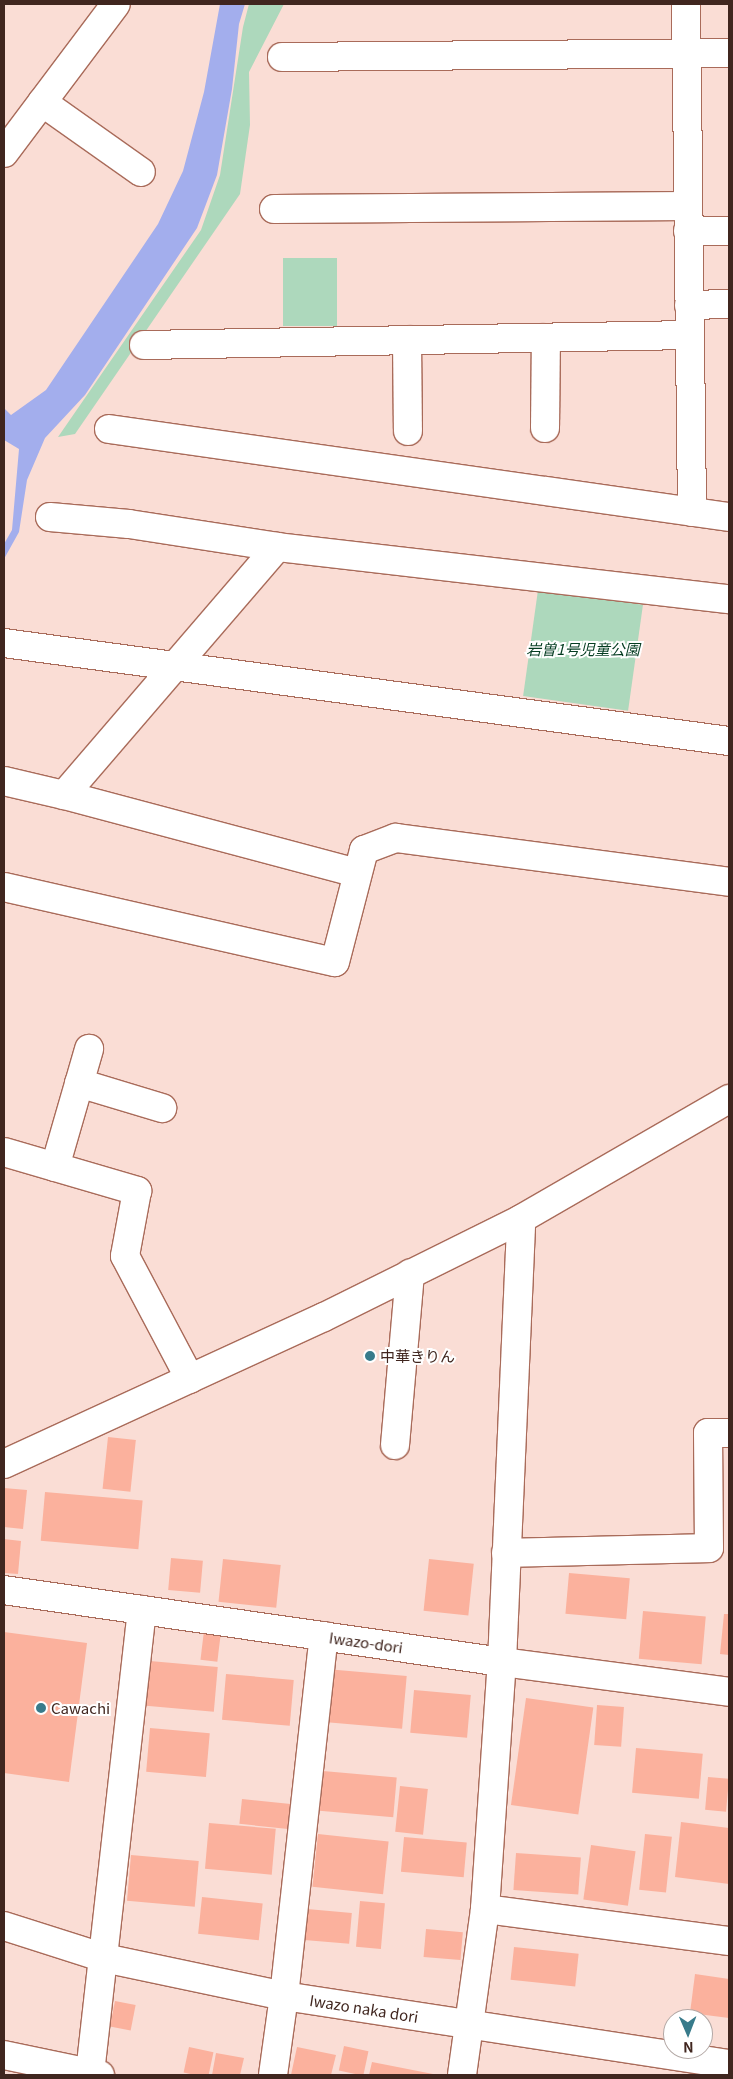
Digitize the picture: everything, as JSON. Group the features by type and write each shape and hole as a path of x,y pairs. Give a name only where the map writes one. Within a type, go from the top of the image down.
{"street":[{"path":"4,153 116,4"},
{"path":"686,4 692,512"},
{"path":"282,57 729,53"},
{"path":"42,102 141,172"},
{"path":"274,208 688,219 729,231"},
{"path":"689,305 729,304"},
{"path":"144,344 689,335"},
{"path":"545,428 546,338"},
{"path":"407,340 408,431"},
{"path":"109,429 729,517"},
{"path":"50,516 129,524 277,547 729,599"},
{"path":"64,795 277,547"},
{"path":"4,643 729,741"},
{"path":"4,781 64,795 356,873"},
{"path":"4,887 335,962 356,873 364,850 396,838 729,882"},
{"path":"55,1167 89,1049"},
{"path":"79,1083 162,1108"},
{"path":"4,1464 190,1379 520,1219 729,1099"},
{"path":"4,1152 138,1191 125,1256 190,1379"},
{"path":"462,2075 485,1910 502,1662 520,1219"},
{"path":"395,1445 410,1274"},
{"path":"506,1553 709,1548 708,1433 729,1433"},
{"name":"Iwazo-dori","path":"4,1590 502,1662 729,1692"},
{"path":"4,2055 95,2074 104,1958 142,1610"},
{"path":"274,2075 324,1636"},
{"path":"485,1910 729,1941"},
{"name":"Iwazo naka dori","path":"4,1926 104,1958 284,1996 729,2064"}],"green space":[{"path":"249,4 284,4 249,72 250,125 240,194 75,434 58,437 201,230 220,175 243,27"},
{"path":"283,258 337,258 337,326 283,326"},
{"name":"岩曽1号児童公園","path":"538,590 643,605 628,711 523,696"}],"water":[{"path":"220,4 245,4 239,24 232,89 217,175 197,228 85,395 45,438 27,480 19,532 4,559 4,544 12,530 19,449 4,440 4,408 11,415 46,390 158,224 183,171 204,92"}],"building":[{"path":"108,1437 136,1440 130,1492 103,1489"},
{"path":"4,1488 27,1490 23,1529 4,1527"},
{"path":"45,1492 143,1501 138,1549 41,1541"},
{"path":"4,1539 21,1541 18,1574 4,1573"},
{"path":"171,1558 203,1561 200,1593 168,1590"},
{"path":"223,1559 281,1565 276,1608 219,1602"},
{"path":"429,1559 474,1564 468,1615 424,1611"},
{"path":"569,1573 630,1578 626,1619 565,1614"},
{"path":"643,1611 706,1616 702,1664 639,1659"},
{"path":"724,1614 729,1614 729,1655 720,1654"},
{"path":"204,1631 221,1633 217,1662 200,1660"},
{"name":"Cawachi","path":"4,1632 87,1643 69,1782 4,1773"},
{"path":"150,1661 218,1667 214,1712 146,1706"},
{"path":"326,1669 407,1676 402,1729 321,1722"},
{"path":"226,1674 294,1680 290,1726 222,1720"},
{"path":"414,1690 471,1695 467,1738 410,1733"},
{"path":"526,1698 593,1707 578,1814 511,1805"},
{"path":"597,1705 624,1707 621,1747 594,1745"},
{"path":"150,1728 210,1733 206,1777 146,1772"},
{"path":"636,1748 703,1754 699,1799 632,1793"},
{"path":"323,1771 397,1777 393,1817 320,1811"},
{"path":"708,1777 729,1779 726,1812 705,1810"},
{"path":"400,1786 428,1789 423,1835 395,1832"},
{"path":"242,1799 291,1804 288,1829 239,1824"},
{"path":"681,1822 729,1828 729,1884 675,1877"},
{"path":"209,1823 276,1829 272,1875 205,1869"},
{"path":"318,1834 389,1841 383,1894 312,1887"},
{"path":"645,1834 672,1837 666,1893 639,1890"},
{"path":"404,1837 467,1842 464,1877 401,1872"},
{"path":"591,1845 636,1851 628,1906 583,1899"},
{"path":"516,1853 581,1858 578,1894 513,1890"},
{"path":"131,1855 199,1861 195,1907 127,1901"},
{"path":"202,1897 263,1903 259,1940 198,1934"},
{"path":"360,1901 385,1903 381,1949 356,1947"},
{"path":"307,1909 352,1913 349,1944 304,1940"},
{"path":"426,1929 463,1932 460,1960 424,1957"},
{"path":"514,1947 579,1954 575,1987 511,1980"},
{"path":"695,1974 729,1979 729,2018 713,2016 713,2009 691,2009"},
{"path":"115,2001 136,2005 131,2031 110,2027"},
{"path":"344,2046 368,2051 363,2075 339,2070"},
{"path":"189,2047 213,2052 209,2075 184,2072"},
{"path":"297,2047 336,2055 331,2075 291,2075"},
{"path":"216,2053 244,2058 240,2075 212,2075"},
{"path":"372,2062 433,2074 433,2075 369,2075"}],"place":[{"name":"中華きりん","path":"370,1356"},
{"name":"Cawachi","path":"41,1708"}]}
